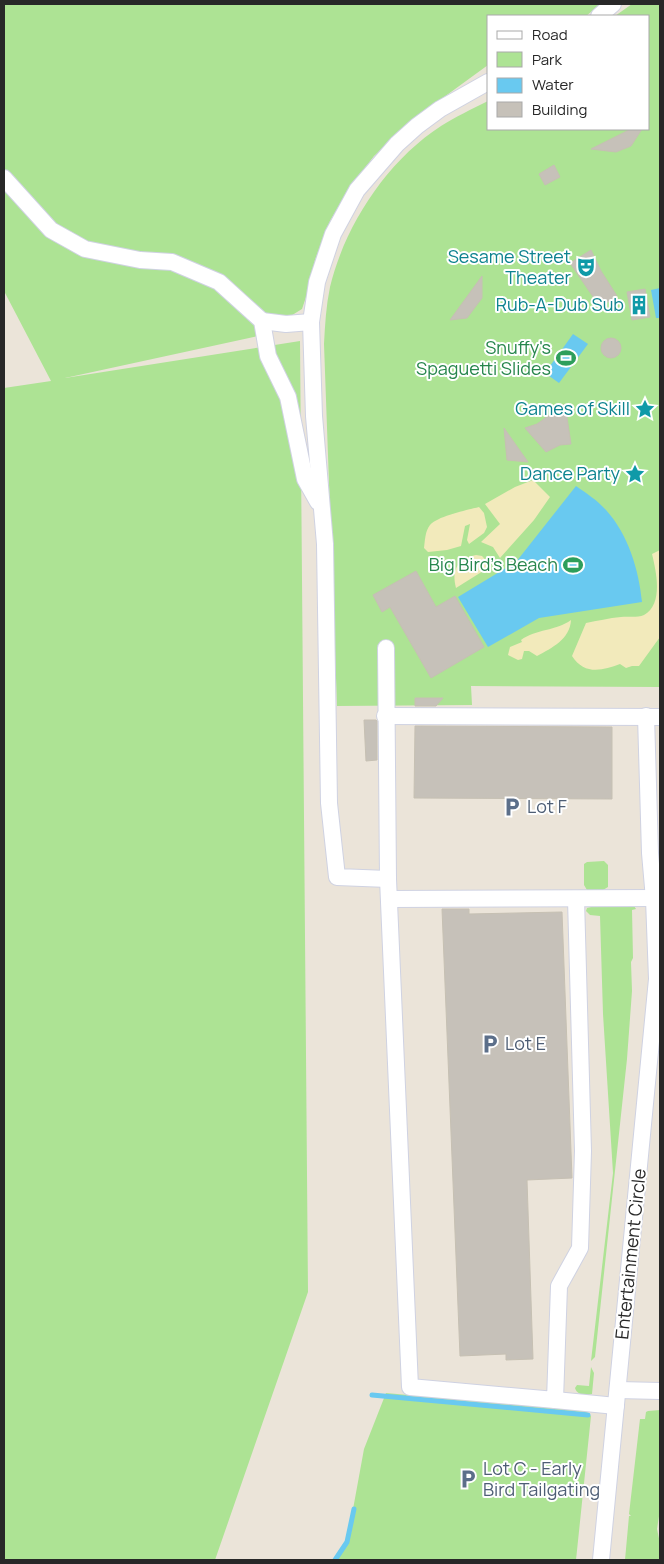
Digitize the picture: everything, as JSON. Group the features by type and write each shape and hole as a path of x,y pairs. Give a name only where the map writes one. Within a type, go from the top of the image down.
{"street":[{"path":"600,15 612,4"},
{"path":"388,879 337,877 329,803 325,544 316,457 311,322 317,282 323,260 333,234 357,190 397,144 417,126 440,109 487,83"},
{"path":"4,178 51,230 85,249 140,260 172,262 218,282 262,321 286,324 311,322"},
{"path":"262,321 268,356 288,397 305,479 322,510"},
{"path":"386,648 388,879 410,1388 555,1400 617,1398 660,1391"},
{"path":"386,716 653,716"},
{"name":"Entertainment Circle","path":"601,1560 658,979 657,898 650,853 653,716"},
{"path":"390,899 657,898"},
{"path":"555,1400 559,1286 580,1248 583,1151 576,899"}],"green space":[{"path":"4,4 601,4 587,15 487,15 487,66 418,116 374,156 349,189 330,221 315,260 312,279 302,309 258,336 65,378 300,341 308,1292 215,1560 4,1560 4,388 51,381 4,291"},
{"path":"632,4 660,4 660,687 471,686 472,705 337,706 324,344 330,287 346,241 357,218 371,196 403,157 421,140 441,126 487,102 487,130 649,130 649,15 616,15"},
{"path":"604,861 608,865 608,887 603,890 587,890 584,885 584,864 587,862"},
{"path":"634,906 636,909 632,910 632,991 627,1059 595,1357 591,1361 613,1173 603,1014 600,916 590,915 586,911 587,908 591,907"},
{"path":"591,1367 594,1373 592,1394 582,1394 575,1388 577,1385 589,1386"},
{"name":"Lot C - Early Bird Tailgating","path":"386,1393 586,1411 591,1416 576,1560 335,1560 347,1542 364,1449"},
{"path":"660,1410 660,1510 657,1529 660,1543 660,1560 625,1560 640,1419 645,1419 646,1412"}],"sand":[{"path":"533,480 550,497 534,520 500,558 493,547 481,542 500,524 485,504 515,487"},
{"path":"479,507 484,513 487,527 484,533 469,544 467,540 470,524 465,526 461,546 428,552 424,548 427,530 434,522 453,514"},
{"path":"660,550 660,637 639,666 626,668 620,664 594,670 582,666 572,656 586,623 617,617 641,616 650,610 654,603 657,587 652,554"},
{"path":"476,555 482,556 491,566 456,588 454,575 457,566 465,559"},
{"path":"571,620 570,627 564,638 543,653 537,656 529,651 524,651 522,659 518,660 508,655 510,647 522,642 521,640 527,636 565,624"}],"water":[{"path":"660,288 660,318 656,318 651,290"},
{"name":"Snuffy's Spaguetti Slides","path":"573,334 588,344 559,383 545,373"},
{"name":"Big Bird's Beach","path":"576,486 603,506 620,530 635,565 642,602 539,618 488,647 458,597 516,562"}],"building":[{"path":"629,130 641,130 631,146 616,152 591,149"},
{"path":"554,165 560,177 545,185 539,174"},
{"path":"591,250 601,271 617,296 603,305 602,302 598,304 570,263"},
{"name":"Snuffy's Spaguetti Slides","path":"482,276 482,298 467,318 450,320"},
{"name":"Rub-A-Dub Sub","path":"645,289 650,317 632,320 627,292"},
{"path":"611,338 618,341 621,348 618,355 611,358 604,355 601,348 604,341"},
{"path":"565,404 571,444 560,445 546,452 525,428 537,424"},
{"path":"504,428 528,462 507,460"},
{"path":"416,571 436,607 455,596 484,647 431,678 390,607 382,612 373,595"},
{"path":"415,698 443,698 436,706 415,706"},
{"path":"364,720 377,721 377,760 366,761"},
{"path":"415,726 612,727 612,799 414,798"},
{"path":"442,909 469,909 469,914 562,912 572,1178 527,1180 533,1359 506,1360 506,1354 460,1356"}],"waterway":[{"path":"372,1395 588,1415"},
{"path":"335,1560 347,1542 354,1509"}],"place":[{"name":"Sesame Street Theater","path":"586,267"},
{"name":"Rub-A-Dub Sub","path":"639,305"},
{"name":"Snuffy's Spaguetti Slides","path":"566,358"},
{"name":"Games of Skill","path":"645,409"},
{"name":"Dance Party","path":"635,474"},
{"name":"Big Bird's Beach","path":"573,565"},
{"name":"Lot F","path":"512,807"},
{"name":"Lot E","path":"490,1044"},
{"name":"Lot C - Early Bird Tailgating","path":"468,1479"}]}
